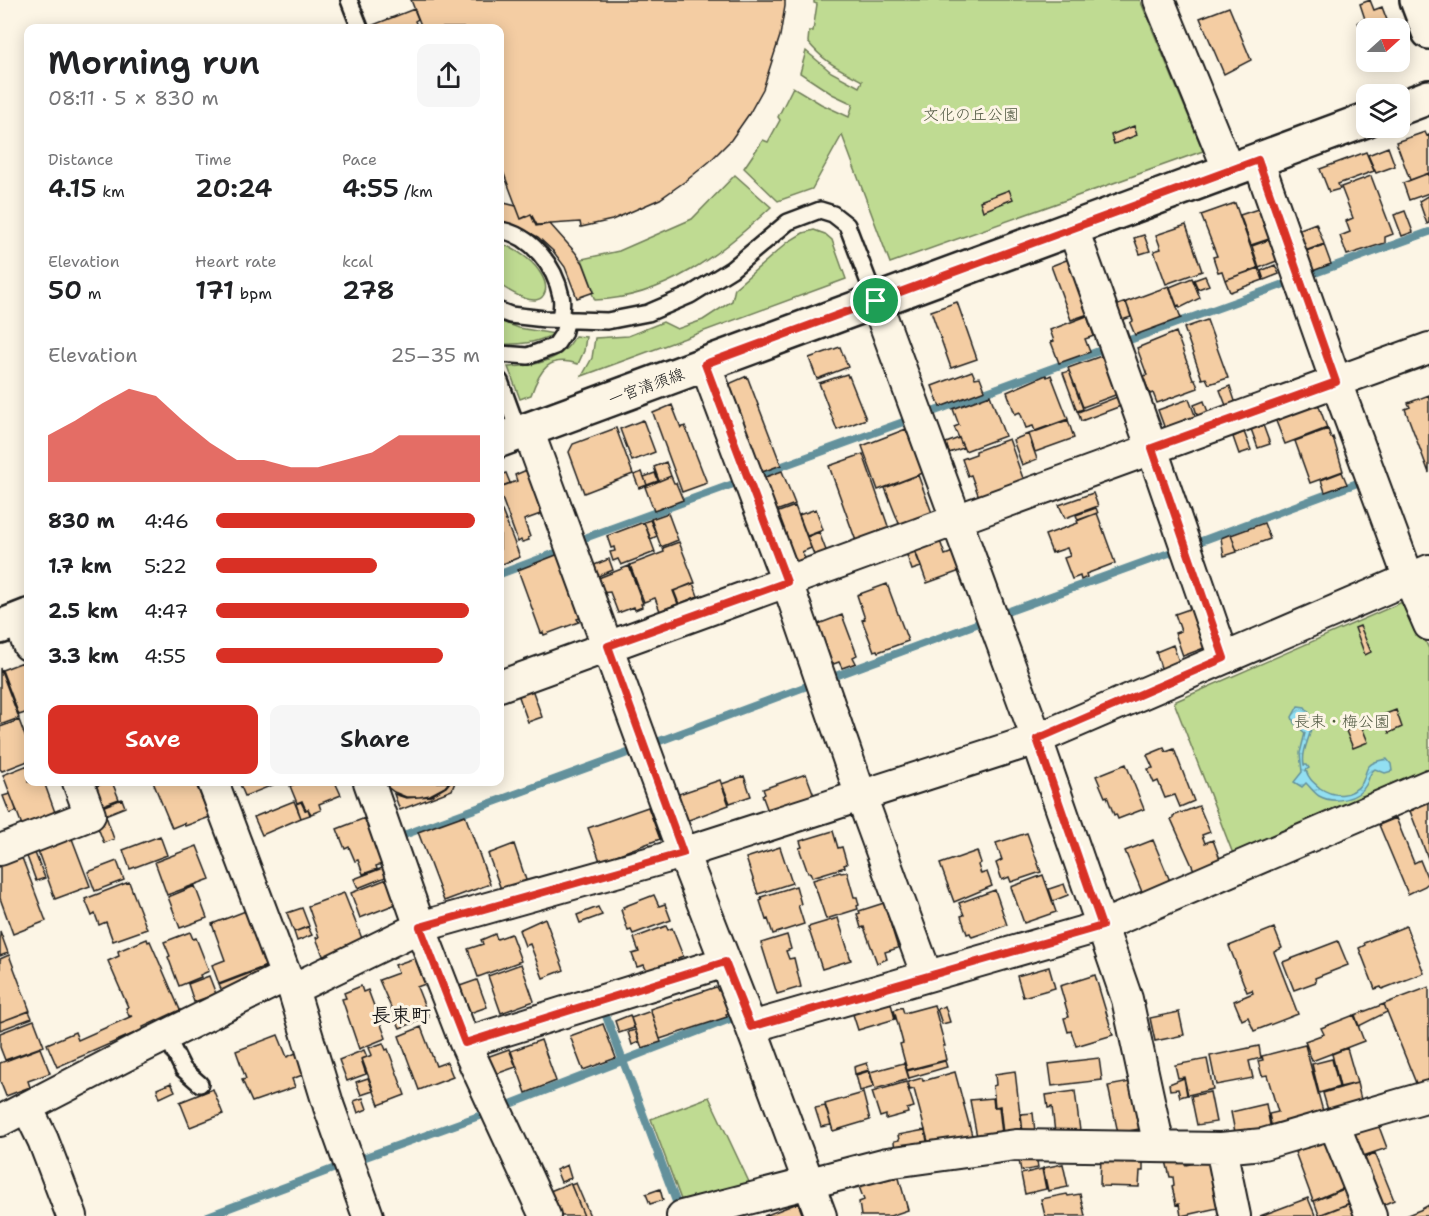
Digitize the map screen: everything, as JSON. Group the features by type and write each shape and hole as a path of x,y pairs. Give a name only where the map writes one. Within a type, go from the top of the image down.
{"main road":[{"path":"1417,0 1429,32"},
{"path":"1410,104 1429,97"},
{"name":"一宮清須線","path":"516,434 1356,124"}],"street":[{"path":"1159,0 1244,165 1419,574 1429,625"},
{"path":"1073,228 1224,658"},
{"path":"876,301 1037,739 1127,999 1159,1146"},
{"path":"504,685 1429,348"},
{"path":"705,364 787,582 861,796 927,976"},
{"path":"516,434 608,646 683,853 821,1216"},
{"path":"72,1216 43,1140 8,1114 166,1035 420,927 683,853 1037,739 1419,574"},
{"path":"751,1027 1102,926 1429,785"},
{"path":"0,850 90,815 79,786"},
{"path":"215,786 289,982 329,1107 368,1216"},
{"path":"370,786 420,927 465,1043 545,1216"},
{"path":"465,1043 725,962"},
{"path":"682,1216 887,1163 1016,1145 1221,1148 1263,1144 1429,1096"},
{"path":"1334,1124 1371,1216"},
{"path":"1221,1148 1235,1216"}],"lane":[{"path":"349,0 358,24"},
{"path":"504,310 563,320 607,321 648,313 690,295 732,269 788,222 820,210 833,214 847,225 876,301"},
{"path":"504,232 525,241 544,257 556,278 562,298 563,320 563,334 555,345 528,356 504,354"},
{"path":"504,394 516,434"},
{"path":"166,1035 183,1068 200,1084"}],"green space":[{"name":"文化の丘公園","path":"814,0 1140,0 1203,151 890,263 842,135 812,189 778,201 744,168 763,140 768,142 780,120 778,117 793,87 849,117 853,104 832,94 800,73 806,51 831,72 859,87 862,81 827,61 808,42 809,31 813,31 817,4"},
{"path":"735,175 771,207 733,241 669,282 621,297 595,300 582,259 619,251 692,219"},
{"path":"814,230 825,234 832,240 846,279 582,376 592,358 595,338 628,336 663,322 677,329 703,320 732,301 735,288 788,242 803,233"},
{"path":"504,245 523,255 533,264 545,285 545,292 537,300 524,298 504,287"},
{"path":"504,322 519,328 555,334 541,340 504,344"},
{"path":"575,336 586,337 584,351 578,364 560,361 547,366 538,378 531,395 520,399 508,367 528,365 555,357 570,344"},
{"name":"長束・梅公園","path":"1407,600 1429,649 1429,777 1235,859 1174,702"},
{"path":"709,1097 750,1184 683,1205 651,1119"}],"water":[{"path":"1298,706 1305,707 1310,714 1311,728 1305,749 1304,765 1309,768 1306,770 1309,778 1320,788 1330,793 1347,794 1362,783 1369,766 1380,760 1387,759 1392,771 1385,773 1375,769 1362,790 1351,797 1338,800 1319,796 1306,783 1302,787 1294,782 1302,772 1300,753 1305,733 1294,723 1292,717"}],"building":[{"path":"411,0 785,0 780,36 763,89 731,140 709,162 660,199 612,220 581,227 580,222 537,225 531,214 521,219 504,174 504,24 420,24"},
{"path":"1370,0 1374,10 1382,7 1386,18 1365,18 1360,4"},
{"path":"1229,7 1251,60 1224,74 1200,18"},
{"path":"414,9 418,19 415,21 416,24 376,24"},
{"path":"1134,126 1137,135 1114,144 1111,135"},
{"path":"1425,132 1427,136 1429,135 1429,173 1410,180 1396,142"},
{"path":"1388,147 1395,166 1376,173 1368,155"},
{"path":"1366,152 1374,171 1338,184 1340,189 1329,192 1320,169"},
{"path":"1429,173 1429,193 1409,200 1403,183"},
{"path":"1371,176 1393,234 1385,237 1385,243 1347,255 1340,236 1350,232 1346,221 1353,218 1341,187"},
{"path":"1009,190 1013,199 983,211 980,201"},
{"path":"1429,195 1429,223 1427,224 1419,201"},
{"path":"504,203 516,206 521,219 531,215 536,226 550,224 583,263 594,292 577,298 565,267 553,251 538,237 504,221"},
{"path":"1235,203 1258,268 1225,280 1222,271 1218,272 1213,257 1217,256 1201,215"},
{"path":"1261,208 1272,238 1251,245 1240,215"},
{"path":"1405,211 1413,232 1402,236 1394,215"},
{"path":"1316,223 1324,244 1302,252 1295,231"},
{"path":"1186,225 1202,271 1166,284 1154,251 1161,249 1156,235"},
{"path":"1144,235 1150,251 1140,254 1134,238"},
{"path":"1271,239 1279,260 1259,268 1252,246"},
{"path":"1324,245 1331,264 1310,272 1303,252"},
{"path":"1069,259 1094,312 1071,320 1051,266"},
{"path":"1275,265 1279,274 1264,280 1261,271"},
{"path":"1259,268 1263,280 1230,292 1225,280"},
{"path":"1205,276 1209,285 1198,289 1194,280"},
{"path":"1192,278 1200,298 1180,308 1179,305 1177,306 1170,287"},
{"path":"1169,286 1181,318 1135,335 1126,302"},
{"path":"957,302 977,359 951,368 931,311"},
{"path":"1126,302 1131,317 1116,322 1110,308"},
{"path":"1087,316 1094,336 1085,339 1090,352 1059,363 1051,342 1054,341 1050,330"},
{"path":"1207,320 1228,378 1209,384 1206,378 1202,379 1184,328"},
{"path":"1176,332 1198,388 1157,403 1153,393 1150,394 1143,376 1147,375 1137,348"},
{"path":"840,347 848,367 817,379 809,358"},
{"path":"1104,355 1118,394 1083,407 1068,368"},
{"path":"972,371 975,378 980,377 985,390 940,407 932,386"},
{"path":"1069,371 1083,409 1077,411 1063,373"},
{"path":"847,374 866,419 837,430 819,383"},
{"path":"1046,375 1047,377 1051,375 1068,419 1035,431 1033,426 1026,428 1020,412 1015,414 1007,392"},
{"path":"747,376 781,465 754,475 724,396 731,383"},
{"path":"1230,386 1236,404 1227,408 1220,390"},
{"path":"990,395 1005,436 965,451 954,427 959,425 953,409"},
{"path":"1429,395 1429,473 1405,409 1410,407 1408,403"},
{"path":"1117,397 1121,406 1081,421 1078,412"},
{"path":"1189,399 1196,418 1165,429 1158,410"},
{"path":"1204,401 1209,415 1198,418 1194,405"},
{"path":"1317,401 1327,428 1285,444 1274,416"},
{"path":"672,405 681,428 685,426 707,483 682,492 653,413"},
{"path":"643,420 655,452 632,461 620,429"},
{"path":"1068,420 1074,438 1035,452 1029,434"},
{"path":"1263,425 1270,444 1258,448 1251,429"},
{"path":"616,428 633,474 584,493 569,452 573,444"},
{"path":"906,429 923,473 878,490 862,446"},
{"path":"1328,429 1331,438 1333,437 1343,471 1310,483 1295,441"},
{"path":"1244,432 1251,450 1239,454 1233,437"},
{"path":"1028,434 1037,459 1022,465 1013,440"},
{"path":"959,438 963,448 949,453 946,443"},
{"path":"1009,439 1024,481 979,497 962,459 976,454 976,451"},
{"path":"863,454 889,529 856,541 829,466"},
{"path":"666,462 671,476 659,481 654,467"},
{"path":"529,469 546,512 524,520 530,537 529,540 522,542 521,540 518,542 504,504 504,486 517,481 515,475"},
{"path":"782,471 795,504 768,514 760,479"},
{"path":"642,472 647,485 639,488 634,475"},
{"path":"1342,472 1347,484 1325,492 1321,480"},
{"path":"506,473 510,483 504,485 504,474"},
{"path":"655,473 658,481 647,485 644,477"},
{"path":"918,475 932,513 900,526 885,488"},
{"path":"671,476 683,500 654,511 645,487"},
{"path":"1093,493 1098,506 1065,518 1059,505"},
{"path":"795,506 811,548 802,552 806,561 795,565 768,516"},
{"path":"1096,508 1098,513 1078,520 1076,515"},
{"path":"816,509 823,530 807,536 799,515"},
{"path":"668,513 678,540 661,547 651,519"},
{"path":"1097,513 1115,563 1086,574 1087,577 1081,580 1080,576 1072,579 1064,558 1070,556 1067,548 1052,553 1045,535 1078,523 1077,521"},
{"path":"504,516 520,557 504,563"},
{"path":"650,520 657,536 651,539 644,522"},
{"path":"644,522 655,552 621,565 618,559 613,561 610,552 615,551 614,547 611,548 607,536"},
{"path":"1264,523 1270,539 1237,551 1231,535"},
{"path":"819,532 827,553 815,557 807,537"},
{"path":"1231,534 1237,552 1224,556 1221,538"},
{"path":"940,541 945,555 953,552 960,571 927,583 915,550"},
{"path":"679,542 695,583 673,591 678,604 660,611 655,598 644,602 630,565 664,552 663,548"},
{"path":"914,550 921,567 912,570 906,553"},
{"path":"559,554 583,617 577,619 579,622 544,635 543,632 541,633 518,570"},
{"path":"609,559 613,570 596,577 592,566"},
{"path":"629,566 643,604 635,610 634,607 618,613 610,592 601,593 596,579"},
{"path":"693,583 698,596 679,604 674,591"},
{"path":"887,584 908,641 878,652 874,651 862,620 865,619 857,595"},
{"path":"1198,606 1212,645 1183,656 1175,633 1181,631 1175,614"},
{"path":"842,615 857,655 853,657 856,663 842,668 839,662 828,666 813,626"},
{"path":"1360,626 1371,652 1365,655 1355,628"},
{"path":"1173,645 1181,667 1163,674 1156,652"},
{"path":"23,662 24,713 19,715 2,670"},
{"path":"0,668 19,718 0,725"},
{"path":"532,689 542,717 528,722 518,694"},
{"path":"1396,710 1402,727 1389,733 1383,715"},
{"path":"19,720 24,733 24,763 2,771 0,769 0,727"},
{"path":"1361,725 1368,742 1353,748 1346,731"},
{"path":"1164,748 1166,752 1174,749 1194,801 1180,807 1175,795 1165,798 1158,781 1154,783 1148,769 1153,768 1147,755"},
{"path":"1126,764 1144,809 1118,819 1096,776"},
{"path":"24,767 24,786 45,786 56,815 23,828 3,775"},
{"path":"806,774 815,798 789,808 787,804 768,811 762,795 765,794 763,789"},
{"path":"744,776 751,796 730,803 722,784"},
{"path":"720,780 729,805 686,821 676,795"},
{"path":"114,786 119,799 98,807 91,788"},
{"path":"155,786 197,786 210,817 172,828"},
{"path":"241,786 270,786 245,796"},
{"path":"290,786 337,786 341,795 319,804 321,810 311,814 308,809 306,810 302,801 297,803"},
{"path":"386,786 446,786 430,795 419,797 406,797"},
{"path":"454,786 452,790 400,810 394,794 406,798 431,796 446,787"},
{"path":"10,794 17,811 10,814 3,796"},
{"path":"1429,796 1429,861 1410,811 1413,810 1410,803"},
{"path":"122,799 125,807 105,815 102,807"},
{"path":"294,801 301,818 262,835 254,817"},
{"path":"301,802 310,815 301,818 296,804"},
{"path":"1199,806 1210,832 1202,835 1205,843 1213,840 1220,859 1194,870 1171,819 1173,816"},
{"path":"648,807 660,839 600,861 588,828"},
{"path":"465,815 490,884 444,901 418,832"},
{"path":"106,816 114,839 104,843 95,820"},
{"path":"365,818 382,864 376,866 377,869 363,874 358,860 355,861 349,847 345,849 337,829"},
{"path":"1396,818 1414,863 1420,860 1429,882 1408,894 1379,825"},
{"path":"833,831 838,848 842,847 847,864 844,865 845,867 812,877 810,872 808,873 799,848 802,847 800,841"},
{"path":"1027,833 1041,872 1011,882 1009,877 1002,880 996,863 1002,860 996,843"},
{"path":"71,836 90,886 55,899 37,849"},
{"path":"160,836 167,855 130,869 123,850"},
{"path":"1153,840 1170,881 1142,892 1125,851"},
{"path":"514,844 527,883 502,892 488,854"},
{"path":"197,846 210,879 167,895 155,862"},
{"path":"780,847 792,883 758,894 746,858"},
{"path":"33,848 45,878 36,881 25,851"},
{"path":"19,850 46,921 13,934 0,898 0,857"},
{"path":"977,851 981,863 978,865 981,874 987,872 992,886 954,902 940,864"},
{"path":"117,861 124,880 95,891 88,872"},
{"path":"385,867 388,876 358,888 354,879"},
{"path":"847,872 854,897 857,897 858,909 826,919 813,880"},
{"path":"1043,875 1056,912 1024,923 1011,887"},
{"path":"387,879 396,904 360,918 351,893"},
{"path":"129,882 147,929 113,941 106,922 99,925 95,914 92,916 85,899"},
{"path":"1064,884 1068,895 1053,901 1049,889"},
{"path":"195,886 207,918 180,928 168,897"},
{"path":"796,886 801,904 798,905 804,924 773,934 768,919 766,920 760,901 761,897"},
{"path":"995,890 1007,925 972,937 970,933 967,934 961,916 964,915 959,903"},
{"path":"344,893 363,941 324,958 308,906"},
{"path":"654,895 659,906 665,904 671,920 633,934 631,930 628,931 621,910 624,909 623,907"},
{"path":"884,903 898,948 885,952 887,959 877,963 857,914 860,913 859,911"},
{"path":"598,907 602,915 580,923 577,915"},
{"path":"302,908 309,926 294,932 287,913"},
{"path":"248,910 269,963 219,984 212,965 225,960 212,924"},
{"path":"545,918 564,970 543,978 530,944 525,946 519,930"},
{"path":"838,918 851,960 822,969 808,927"},
{"path":"666,926 668,930 672,928 683,956 678,958 679,960 647,972 644,965 637,967 632,954 639,952 634,938"},
{"path":"1406,926 1424,973 1382,989 1381,987 1375,989 1359,948 1365,945 1364,943"},
{"path":"308,927 312,935 297,941 294,932"},
{"path":"1274,928 1282,948 1274,952 1298,1014 1254,1031 1248,1017 1242,1020 1234,1001 1253,993 1252,990 1247,992 1229,946"},
{"path":"0,931 8,953 0,956"},
{"path":"190,932 193,939 196,938 209,971 179,986 164,942"},
{"path":"495,934 497,939 511,934 521,961 478,977 468,949 483,944 481,940"},
{"path":"787,935 791,949 786,951 789,959 794,958 801,987 777,994 761,943"},
{"path":"147,939 148,942 150,941 180,1010 143,1027 144,1029 57,1067 47,1044 75,1032 78,1040 132,1016 129,1016 126,1008 128,1007 108,961 119,956 118,951"},
{"path":"1338,941 1348,965 1315,978 1316,982 1294,990 1283,962"},
{"path":"9,955 30,1011 0,1022 0,959"},
{"path":"415,958 425,984 417,987 429,1017 400,1028 379,980 398,973 395,965"},
{"path":"521,964 534,1001 501,1013 488,976"},
{"path":"266,967 222,991 219,985"},
{"path":"1049,967 1055,988 1023,997 1017,976"},
{"path":"1095,975 1113,1035 1076,1046 1071,1031 1068,1032 1064,1018 1069,1017 1060,986"},
{"path":"209,976 216,994 194,1002 188,984"},
{"path":"477,980 487,1007 467,1014 457,987"},
{"path":"361,986 363,992 368,990 386,1038 359,1049 342,999 346,998 344,993"},
{"path":"716,987 718,991 722,990 730,1013 726,1014 727,1017 660,1039 650,1009"},
{"path":"1429,987 1429,1083 1418,1088 1384,1004"},
{"path":"889,996 895,1019 858,1030 851,1008"},
{"path":"1384,1004 1387,1012 1359,1026 1355,1015"},
{"path":"934,1005 945,1046 943,1046 946,1060 907,1070 900,1044 903,1043 894,1010 902,1007 904,1013"},
{"path":"945,1006 950,1022 942,1024 937,1009"},
{"path":"29,1011 32,1018 0,1030 0,1022"},
{"path":"651,1011 661,1042 642,1048 631,1018"},
{"path":"1179,1012 1184,1035 1155,1041 1150,1018"},
{"path":"630,1015 634,1028 619,1033 615,1021"},
{"path":"1354,1015 1364,1041 1312,1061 1305,1041 1324,1034 1321,1028"},
{"path":"34,1020 44,1046 5,1060 0,1047 0,1033"},
{"path":"603,1024 616,1058 583,1070 570,1036"},
{"path":"421,1027 436,1066 447,1062 453,1077 419,1090 399,1036"},
{"path":"635,1030 639,1042 632,1045 628,1032"},
{"path":"278,1035 287,1057 298,1052 305,1074 292,1079 295,1087 252,1102 242,1080 246,1079 236,1051"},
{"path":"541,1040 556,1081 526,1093 511,1051"},
{"path":"383,1043 386,1050 388,1049 405,1095 379,1105 362,1059 372,1055 369,1048"},
{"path":"1305,1045 1324,1115 1272,1129 1269,1114 1278,1112 1267,1075 1262,1076 1258,1061 1263,1060 1262,1056"},
{"path":"1259,1046 1261,1058 1249,1061 1253,1078 1216,1085 1210,1056"},
{"path":"40,1048 50,1073 28,1081 30,1087 6,1096 0,1081 0,1063"},
{"path":"1347,1048 1357,1083 1340,1087 1332,1054"},
{"path":"509,1049 516,1067 490,1076 484,1058"},
{"path":"364,1050 367,1057 361,1059 366,1074 347,1081 339,1060"},
{"path":"1099,1058 1102,1080 1052,1086 1049,1064"},
{"path":"1207,1059 1213,1089 1188,1095 1184,1077 1178,1078 1175,1065"},
{"path":"1332,1059 1339,1087 1319,1093 1312,1064"},
{"path":"945,1061 947,1067 909,1078 907,1071"},
{"path":"867,1063 869,1070 855,1074 854,1067"},
{"path":"904,1063 909,1079 875,1089 870,1072"},
{"path":"869,1071 874,1087 860,1091 856,1075"},
{"path":"1015,1071 1022,1132 1003,1134 1000,1106 995,1107 993,1086 996,1085 995,1074"},
{"path":"955,1072 973,1139 929,1145 914,1089 910,1090 908,1082 922,1078 923,1081"},
{"path":"368,1078 373,1091 361,1095 356,1082"},
{"path":"1184,1078 1187,1095 1180,1097 1178,1089 1170,1090 1169,1084"},
{"path":"906,1082 914,1107 907,1109 908,1113 886,1119 886,1115 880,1117 872,1092"},
{"path":"1130,1082 1139,1129 1118,1133 1108,1086"},
{"path":"171,1083 175,1091 160,1098 157,1089"},
{"path":"1357,1083 1362,1104 1329,1114 1323,1093"},
{"path":"213,1089 223,1114 190,1127 180,1102"},
{"path":"1075,1091 1080,1131 1055,1133 1052,1107 1048,1108 1046,1095"},
{"path":"1210,1092 1216,1122 1197,1125 1191,1096"},
{"path":"863,1093 870,1120 833,1131 825,1104"},
{"path":"363,1098 367,1109 358,1113 354,1101"},
{"path":"993,1098 994,1107 999,1107 1002,1134 977,1137 970,1100"},
{"path":"1266,1104 1271,1130 1236,1137 1231,1112"},
{"path":"825,1106 831,1125 821,1127 815,1108"},
{"path":"1033,1113 1035,1132 1023,1133 1021,1114"},
{"path":"1378,1124 1387,1148 1357,1158 1349,1133"},
{"path":"925,1130 928,1147 895,1152 894,1141 899,1140 898,1135"},
{"path":"1330,1138 1346,1187 1313,1201 1295,1152"},
{"path":"1375,1153 1394,1200 1378,1207 1359,1160"},
{"path":"1018,1155 1036,1155 1038,1168 1021,1171"},
{"path":"1101,1155 1143,1160 1139,1187 1100,1186"},
{"path":"1184,1157 1186,1165 1212,1160 1222,1207 1181,1216 1172,1186 1174,1185 1173,1177 1170,1177 1166,1161"},
{"path":"1063,1164 1068,1187 1048,1191 1043,1168"},
{"path":"567,1165 571,1178 561,1182 556,1170"},
{"path":"1042,1169 1046,1189 1025,1194 1021,1174"},
{"path":"897,1171 908,1210 890,1216 861,1216 859,1202 864,1200 858,1184"},
{"path":"570,1183 584,1216 555,1216 545,1193"},
{"path":"576,1183 590,1216 584,1216 571,1185"},
{"path":"1349,1187 1355,1201 1319,1215 1314,1201"},
{"path":"660,1189 663,1200 650,1204 646,1194"},
{"path":"1067,1194 1068,1196 1080,1194 1085,1216 1045,1216 1041,1199"},
{"path":"1308,1198 1315,1215 1260,1216"},
{"path":"1356,1201 1362,1216 1320,1216 1320,1215"},
{"path":"798,1203 803,1216 764,1216"},
{"path":"1429,1205 1429,1216 1405,1216 1420,1210"}],"waterway":[{"path":"1312,274 1429,232"},
{"path":"1124,342 1287,283"},
{"path":"935,411 1107,348"},
{"path":"755,476 906,421"},
{"path":"1196,543 1360,482"},
{"path":"582,539 736,483"},
{"path":"1004,613 1180,549"},
{"path":"504,572 561,551"},
{"path":"830,678 979,623"},
{"path":"657,742 815,683"},
{"path":"401,836 633,751"},
{"path":"606,1016 677,1204"},
{"path":"503,1107 730,1019"},
{"path":"360,1159 490,1112"},
{"path":"208,1216 338,1167"}],"district":[{"name":"長束町","path":"401,1015"}],"route":[{"path":"1258,160 1336,382 1152,448 1224,658 1037,739 1102,926 751,1027 725,962 465,1043 420,927 683,853 608,646 787,582 705,364 876,301 1258,160"}]}
